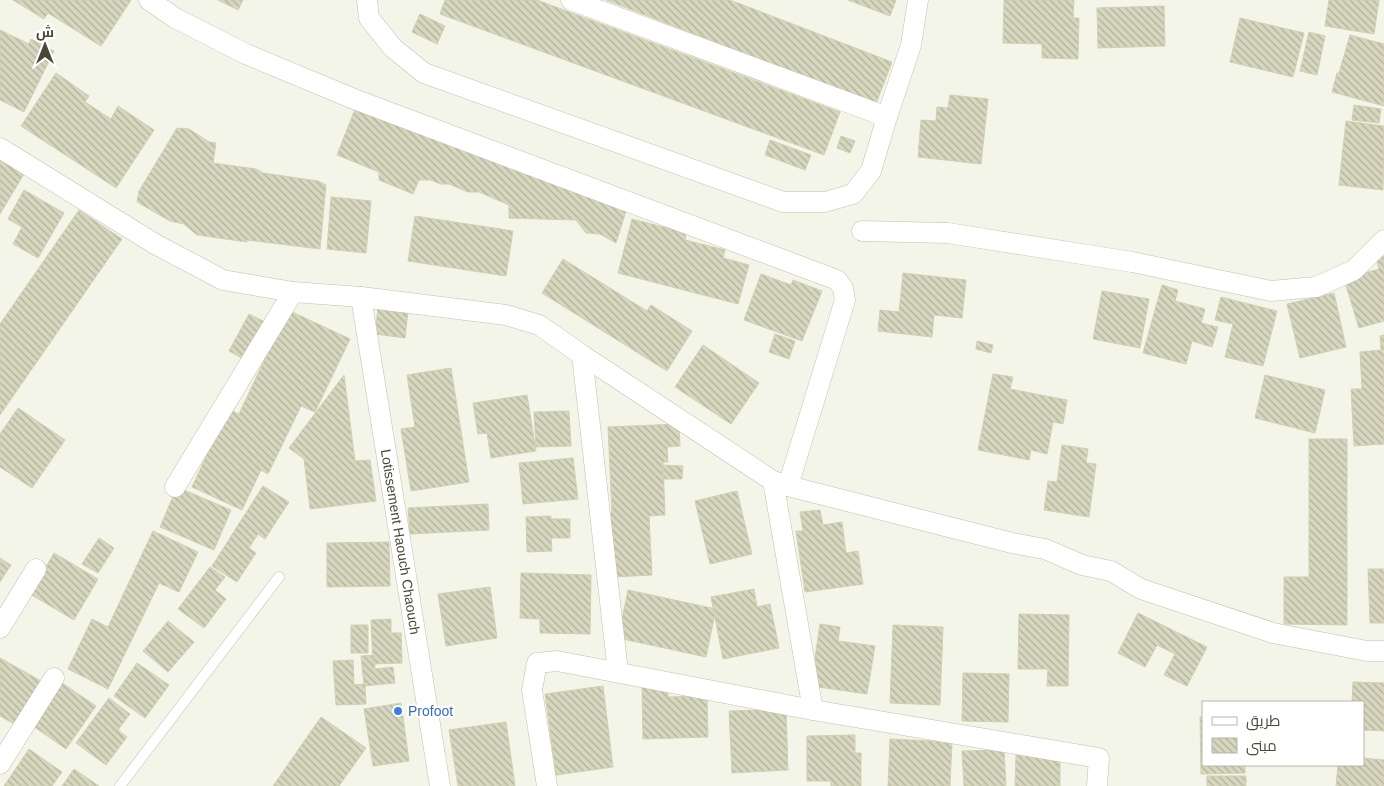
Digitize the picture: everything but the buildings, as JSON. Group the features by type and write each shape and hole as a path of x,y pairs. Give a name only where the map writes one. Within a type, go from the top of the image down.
{"street":[{"path":"149,0 175,18 246,54 354,99 837,280 843,288 845,300 780,483 813,710"},
{"path":"367,0 369,18 393,48 424,73 783,202 825,202 853,194 871,171 911,45 918,0"},
{"path":"571,0 887,117"},
{"path":"0,148 155,244 223,280 293,292 361,297 506,315 539,325 582,355 780,483 1012,543 1045,549 1082,564 1111,571 1141,589 1273,633 1367,651 1384,651"},
{"path":"862,231 948,233 1132,262 1270,291 1316,287 1354,270 1384,240"},
{"path":"176,487 293,292"},
{"name":"Lotissement Haouch Chaouch","path":"361,297 440,786"},
{"path":"582,355 618,672"},
{"path":"0,628 36,569"},
{"path":"547,786 532,690 537,663 557,661 813,710 1099,758 1097,786"},
{"path":"0,764 54,678"}],"lane":[{"path":"120,786 279,577"}],"place":[{"name":"Profoot","path":"398,711"}]}
